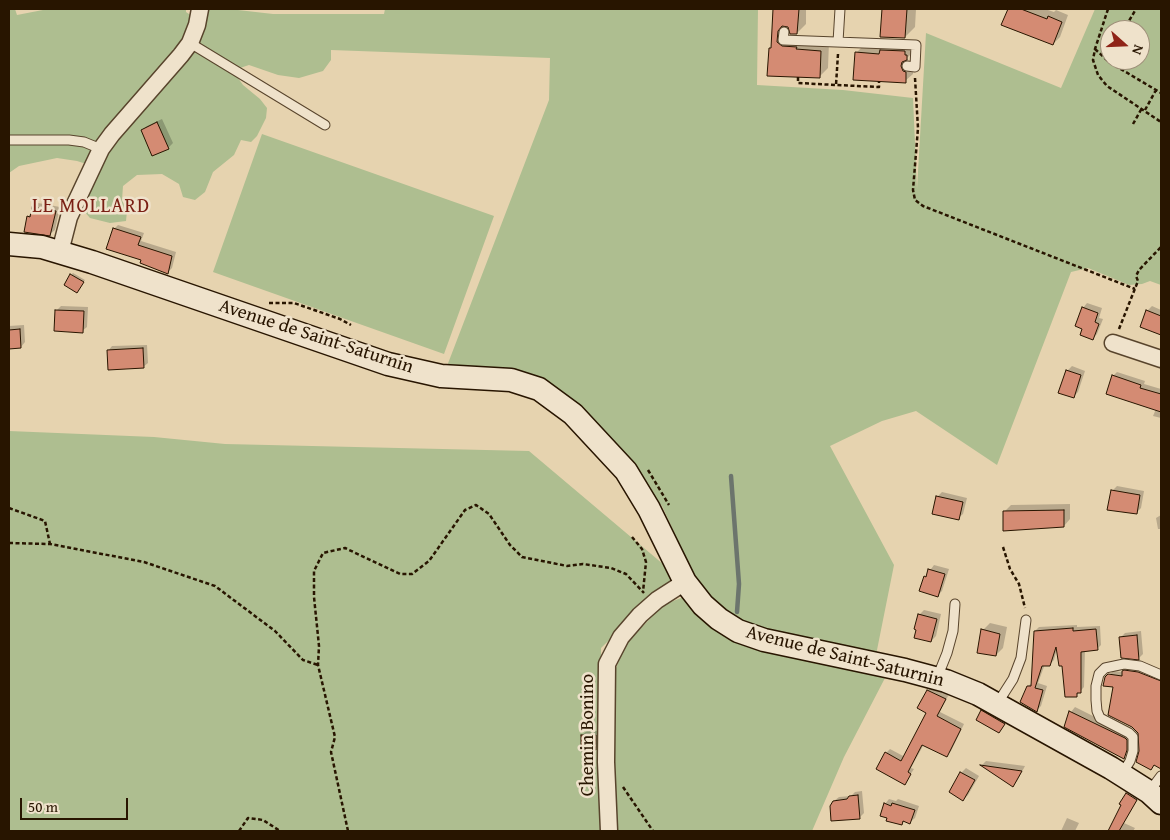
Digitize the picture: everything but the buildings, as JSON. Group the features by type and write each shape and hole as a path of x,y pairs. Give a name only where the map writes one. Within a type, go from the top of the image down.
{"main road":[{"name":"Avenue de Saint-Saturnin","path":"9,244 42,247 92,262 388,364 441,376 511,380 538,389 573,414 626,471 649,509 685,582 703,605 719,619 738,631 764,640 905,670 946,681 978,694 1122,774 1157,790"}],"street":[{"path":"60,252 69,217 101,149 182,55 190,43 197,25 200,9"},
{"path":"1113,343 1161,359"},
{"name":"Chemin Bonino","path":"609,831 606,762 607,664 620,637 640,615 650,596 685,582"}],"lane":[{"path":"838,42 840,9"},
{"path":"784,32 783,40 916,45 911,66"},
{"path":"190,43 325,124"},
{"path":"9,140 70,140 84,142 101,149"},
{"path":"936,679 947,653 953,631 955,604"},
{"path":"996,705 1013,679 1021,658 1026,620"},
{"path":"1122,774 1133,752 1133,737 1100,718 1096,700 1096,686 1099,674 1105,668 1124,664 1140,666 1161,675"}],"path":[{"path":"1108,9 1095,49 1094,60 1098,75 1107,86 1161,122"},
{"path":"1130,20 1136,9"},
{"path":"836,85 838,42"},
{"path":"1095,49 1109,62 1161,94"},
{"path":"911,66 918,128 913,190 915,200 932,209 1135,289"},
{"path":"798,77 798,83 879,87 880,82"},
{"path":"1133,124 1156,90"},
{"path":"1113,343 1138,281 1136,276 1139,270 1161,247"},
{"path":"262,304 294,303 340,319 351,325"},
{"path":"348,831 331,752 335,737 318,665 319,646 314,597 314,571 324,553 345,548 400,574 412,574 429,561 465,510 476,505 489,514 510,544 522,557 568,566 583,564 611,568 626,574 650,596"},
{"path":"9,508 45,521 50,544"},
{"path":"632,538 642,549 646,562 650,596"},
{"path":"9,543 50,544 144,562 215,586 275,631 302,660 318,665"},
{"path":"1004,547 1010,570 1019,584 1026,610 1026,620"},
{"path":"621,782 653,831"},
{"path":"238,831 248,818 263,820 280,831"}],"green space":[{"path":"9,9 15,9 17,15 48,9 186,9 186,12 195,18 205,9 237,9 273,14 384,14 385,9 758,9 757,85 843,90 913,98 917,189 926,33 1061,88 1095,9 1161,9 1161,285 1150,281 1129,285 1088,268 1071,272 997,465 916,411 882,421 830,446 894,565 876,655 750,629 724,612 699,586 662,506 629,466 584,418 447,366 549,100 550,58 331,50 331,60 323,71 299,78 278,75 249,65 240,68 238,78 267,108 266,118 257,136 251,142 241,140 234,155 213,172 205,192 195,200 183,197 179,184 162,174 137,175 123,186 122,200 127,211 126,221 110,223 90,218 83,210 89,189 99,168 77,161 57,158 19,166 9,173"},
{"path":"262,134 494,216 444,354 213,272"},
{"path":"9,431 154,437 225,444 529,451 676,575 601,648 602,831 9,831"},
{"path":"686,596 704,621 734,639 885,678 844,757 812,831 617,831 611,680 626,644 663,605"}],"waterway":[{"path":"731,476 739,584 737,612"}],"district":[{"name":"LE MOLLARD","path":"91,207"}]}
